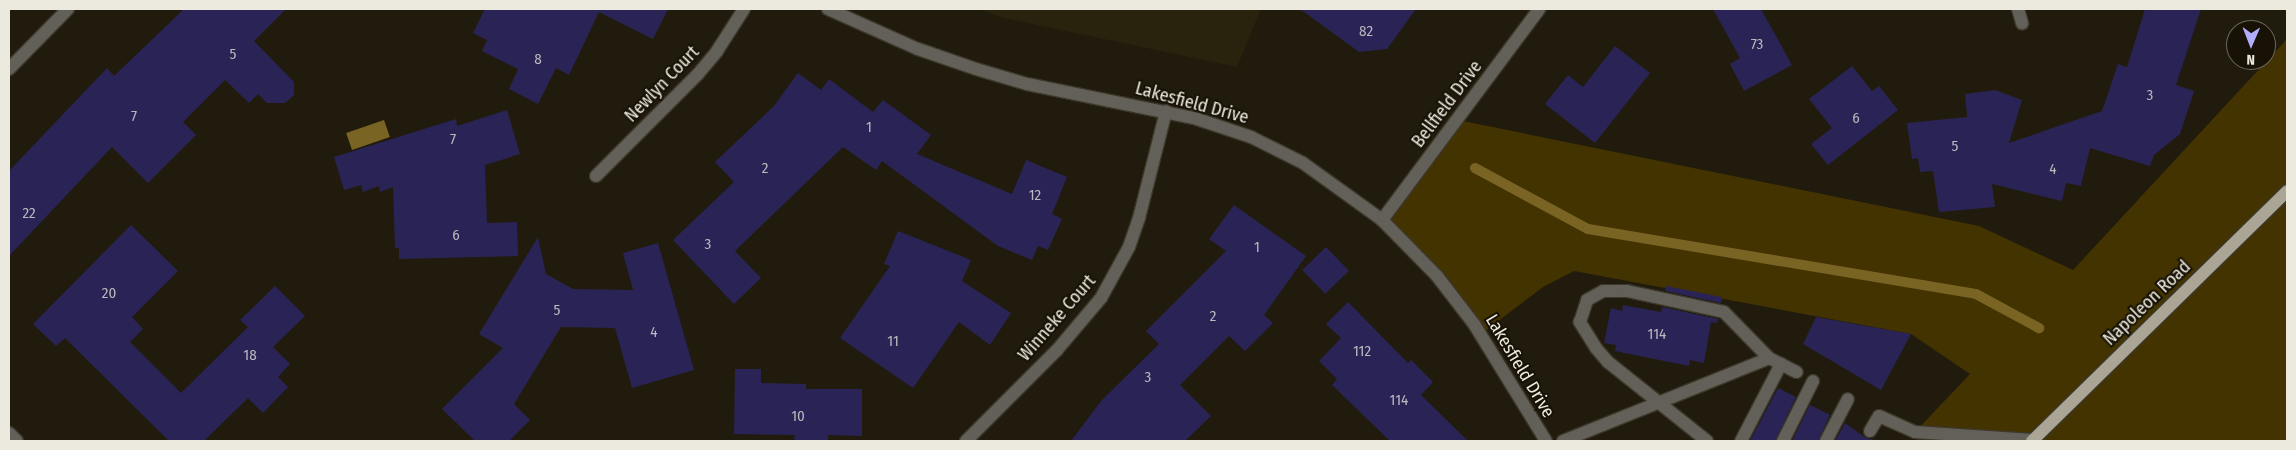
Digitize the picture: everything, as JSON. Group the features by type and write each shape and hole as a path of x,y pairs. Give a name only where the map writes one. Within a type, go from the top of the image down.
{"main road":[{"name":"Napoleon Road","path":"2033,440 2287,191"}],"street":[{"path":"9,68 68,9"},
{"name":"Newlyn Court","path":"596,176 698,74 717,51 744,9"},
{"name":"Lakesfield Drive","path":"828,9 918,50 976,69 1027,84 1166,111 1227,128 1281,152 1310,168 1382,220 1454,296 1546,441"},
{"name":"Bellfield Drive","path":"1382,220 1539,9"},
{"path":"2018,9 2022,23"},
{"name":"Winneke Court","path":"966,441 1057,350 1102,298 1116,274 1136,225 1166,111"},
{"path":"1707,441 1608,362 1583,329 1580,315 1584,304 1597,292 1627,291 1724,312 1769,358 1797,372"},
{"path":"1563,441 1657,401 1769,358"},
{"path":"1742,441 1781,364"},
{"path":"1783,441 1813,381"},
{"path":"1826,441 1848,399"},
{"path":"1870,431 1879,416 1915,432 2033,440"},
{"path":"9,433 17,441"}],"shaded area":[{"path":"980,9 1261,9 1237,67 1000,17"},
{"path":"2287,39 2287,441 2032,441 1915,432 1970,374 1911,334 1574,271 1543,287 1481,334 1382,220 1458,120 1979,226 2073,270 2258,70 2276,70 2276,51"},
{"path":"384,120 390,137 352,150 346,133"}],"building":[{"path":"184,9 286,9 254,41 294,82 294,95 285,103 267,103 258,94 249,103 225,80 183,122 196,135 148,183 112,147 9,256 9,171 107,68 114,76"},
{"path":"485,9 668,9 653,39 599,12 569,75 556,68 538,104 509,89 518,69 482,51 487,40 473,33"},
{"path":"1300,9 1416,9 1387,49 1359,52"},
{"path":"1713,9 1761,9 1792,65 1744,91 1730,64 1740,58"},
{"path":"2145,9 2201,9 2176,85 2194,91 2180,134 2154,155 2150,166 2090,148 2081,186 2066,183 2062,201 1992,184 1995,207 1939,212 1933,171 1920,172 1918,158 1912,159 1907,123 1967,117 1965,94 1995,90 2022,100 2009,143 2102,111 2118,64 2127,67"},
{"path":"1615,46 1650,73 1595,143 1545,104 1568,75 1583,87"},
{"path":"1852,66 1872,91 1879,86 1898,110 1828,165 1811,144 1832,128 1809,99"},
{"path":"798,73 821,90 829,79 873,112 883,100 931,135 917,154 1012,194 1026,160 1067,177 1052,214 1062,219 1048,250 1038,246 1032,260 998,246 882,161 876,170 843,147 735,251 761,278 734,304 673,240 734,182 715,162 773,107"},
{"path":"507,110 520,154 485,165 487,223 517,222 518,256 399,259 399,248 395,248 393,187 380,192 379,186 363,192 361,185 344,190 334,157 456,119 457,126"},
{"path":"1234,205 1306,256 1264,315 1273,323 1245,351 1229,336 1180,385 1211,416 1185,441 1071,441 1101,401 1159,344 1146,331 1226,251 1209,239"},
{"path":"131,225 178,271 132,317 143,329 130,342 181,393 248,327 240,320 275,286 305,316 273,347 290,364 278,377 288,387 263,413 248,398 204,441 169,441 65,338 56,346 33,324"},
{"path":"898,231 971,260 962,281 1011,313 990,345 959,322 913,388 840,338 890,266 884,264"},
{"path":"538,237 546,274 573,289 633,290 623,253 658,243 694,370 632,388 615,328 561,327 514,404 530,420 509,441 475,441 442,409 503,348 479,334"},
{"path":"1326,247 1349,271 1325,294 1302,270"},
{"path":"1666,286 1722,297 1721,303 1665,291"},
{"path":"1348,302 1408,363 1411,360 1433,382 1421,395 1468,441 1390,441 1332,385 1337,379 1319,361 1341,338 1326,324"},
{"path":"1623,305 1661,312 1662,307 1718,319 1717,323 1711,322 1704,363 1690,360 1689,366 1615,351 1616,345 1604,343 1611,308 1622,311"},
{"path":"1816,317 1911,334 1881,390 1803,344"},
{"path":"735,369 761,369 761,383 806,384 806,389 862,389 862,436 828,435 828,441 794,441 795,435 734,434"},
{"path":"1778,388 1796,397 1775,441 1750,441"},
{"path":"1810,405 1830,415 1818,441 1792,441"},
{"path":"1845,423 1866,438 1879,441 1835,441"}],"waterway":[{"path":"1475,168 1588,229 1976,294 2039,328"}]}
